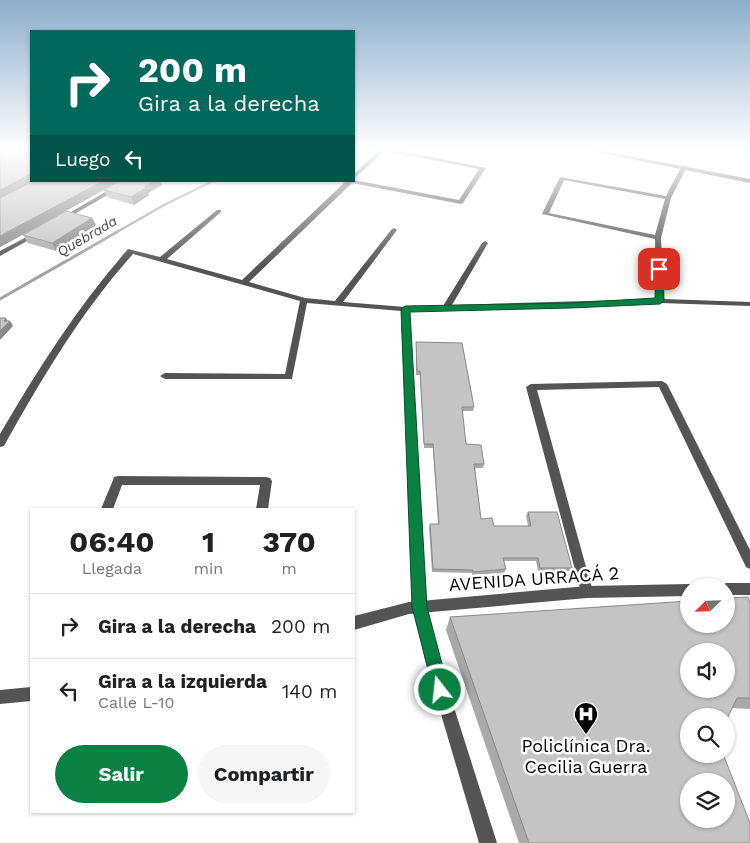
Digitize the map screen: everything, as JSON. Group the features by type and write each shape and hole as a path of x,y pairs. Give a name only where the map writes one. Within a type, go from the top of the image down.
{"street":[{"path":"52,225 116,188"},
{"path":"243,283 343,188"},
{"path":"390,188 462,202 470,188"},
{"path":"557,188 545,214 658,238"},
{"path":"617,188 668,198"},
{"path":"660,301 658,238 668,198 673,188"},
{"path":"161,260 219,211"},
{"path":"0,254 43,230"},
{"path":"337,304 394,230"},
{"path":"446,308 485,244"},
{"path":"0,443 46,363 103,280 131,251 304,300 337,304 405,309 660,301 750,304"},
{"path":"165,376 288,377 304,300"},
{"path":"405,309 420,607 439,686 488,843"},
{"path":"587,592 531,387 662,384 750,563"},
{"path":"107,508 118,480 128,480 266,481 262,508"},
{"path":"735,590 750,589"},
{"name":"AVENIDA URRACÁ 2","path":"355,623 409,608 587,592 680,590"},
{"path":"0,697 30,694"}],"building":[{"path":"19,188 89,188 0,236 0,198"},
{"path":"107,188 145,188 131,197 104,190"},
{"path":"66,211 92,218 52,243 23,235"},
{"path":"0,318 6,318 4,321 10,321 0,331"},
{"path":"416,342 462,343 474,407 462,407 466,444 481,445 484,464 474,464 481,519 492,518 494,526 531,526 528,512 557,512 572,568 540,568 538,558 503,558 506,569 473,572 473,570 433,569 430,524 439,524 433,444 424,444 420,371 417,371"},
{"name":"Policlínica Dra. Cecilia Guerra","path":"748,597 750,603 750,698 737,698 732,708 680,708 680,763 727,763 730,773 680,773 680,828 735,828 735,785 750,823 750,843 529,843 450,617 680,602 680,633 735,633 735,598"}],"waterway":[{"name":"Quebrada","path":"115,233 198,188"},
{"name":"Quebrada","path":"0,299 117,232"}],"place":[{"name":"Policlínica Dra. Cecilia Guerra","path":"586,735"}],"route":[{"path":"440,690 420,607 405,309 571,306 660,301 659,269"}]}
